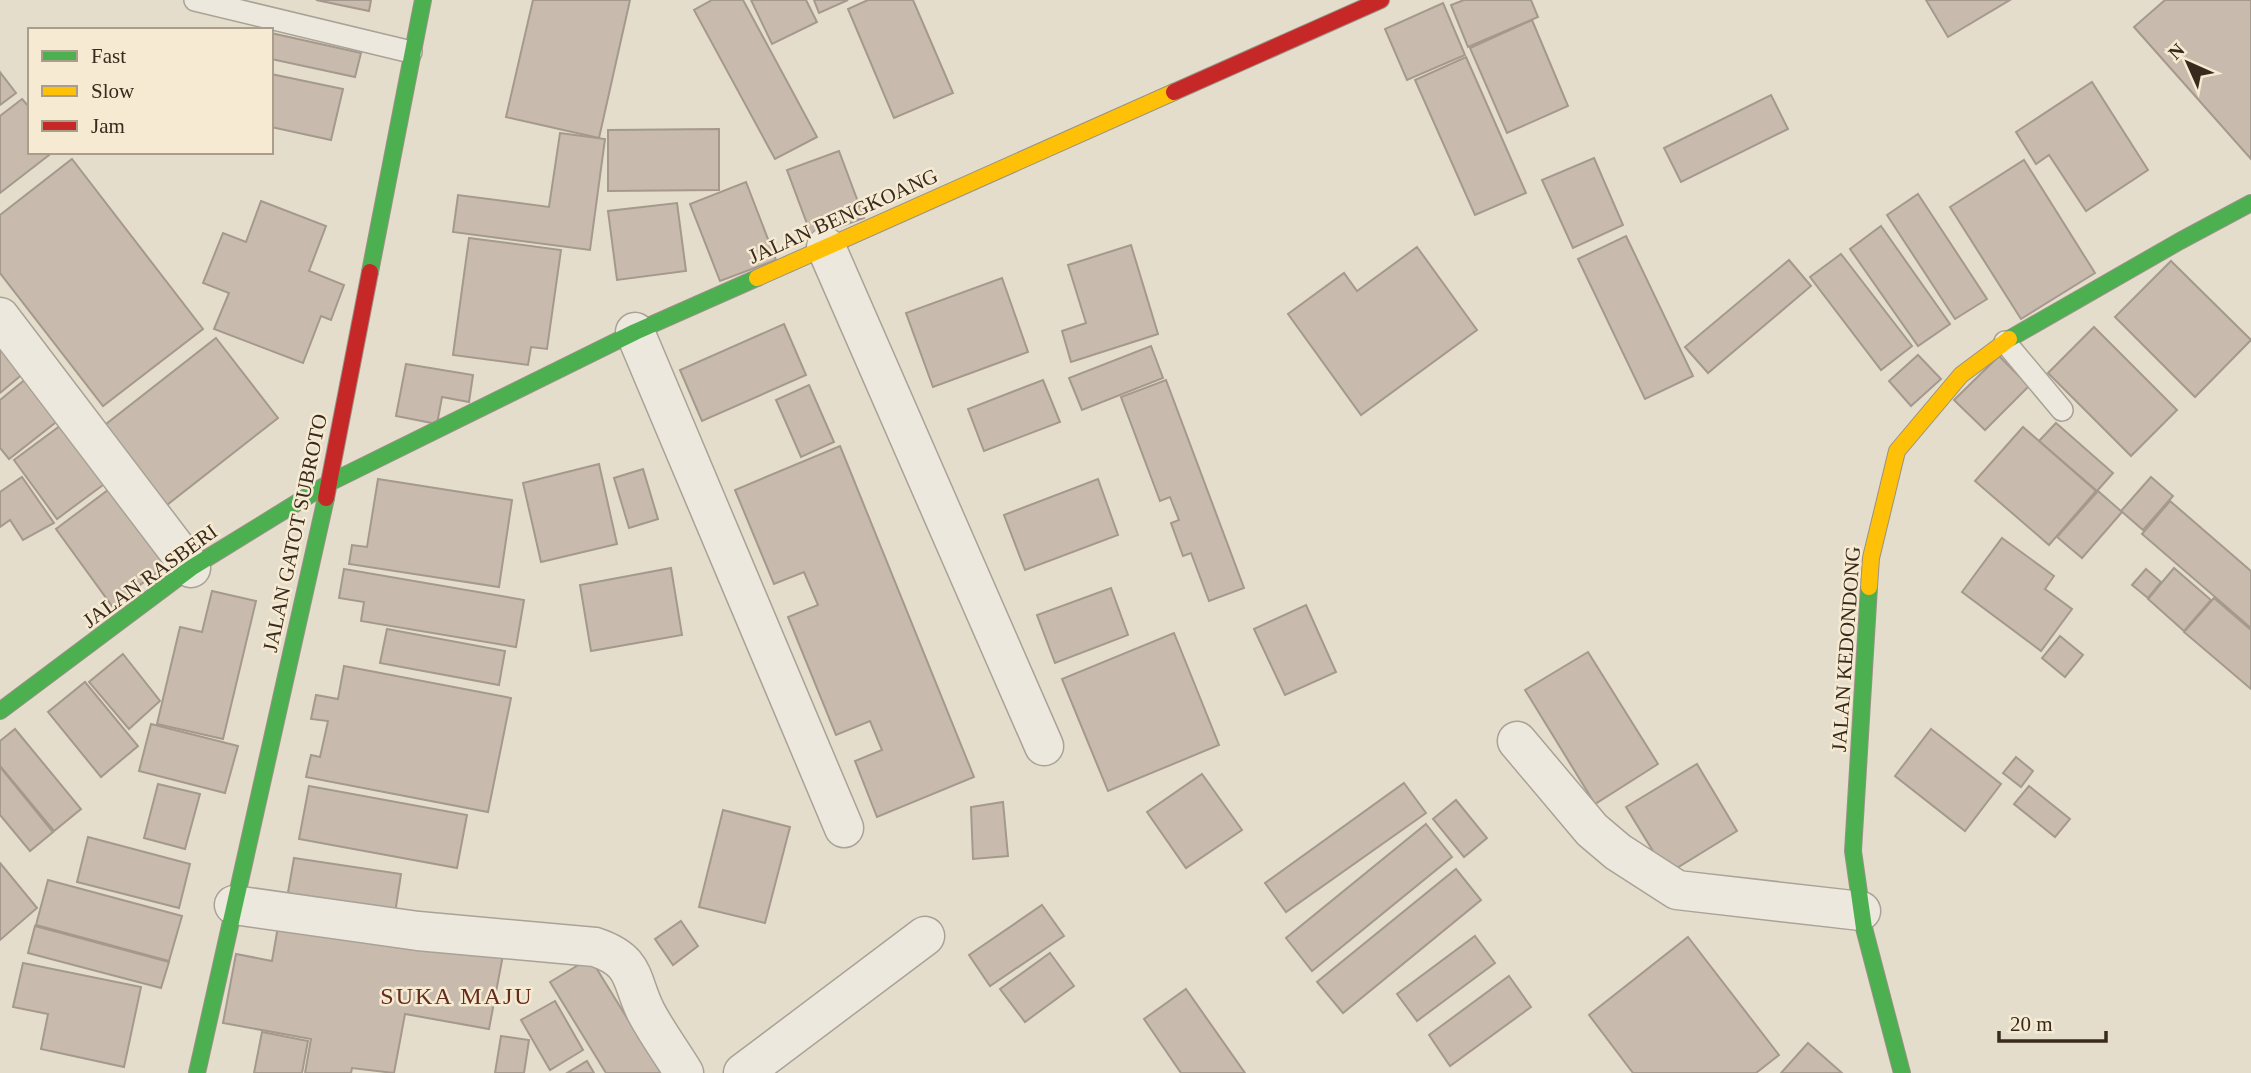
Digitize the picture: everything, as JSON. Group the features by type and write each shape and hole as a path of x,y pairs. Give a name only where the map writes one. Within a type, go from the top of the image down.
{"street":[{"name":"JALAN GATOT SUBROTO","path":"197,1073 329,482 423,0"},
{"name":"JALAN BENGKOANG","path":"329,482 635,331 1381,0"},
{"name":"JALAN KEDONDONG","path":"1902,1073 1861,911 1853,851 1871,558 1897,451 1961,375 2005,342 2251,203"},
{"path":"826,247 1044,746"},
{"path":"0,317 191,568"},
{"path":"635,331 844,828"},
{"name":"JALAN RASBERI","path":"0,711 191,568 329,482"},
{"path":"1517,741 1592,830 1618,852 1677,890 1861,911"},
{"path":"234,905 418,931 606,950 633,974 646,1012 684,1073"},
{"path":"743,1073 925,936"}],"lane":[{"path":"195,0 411,52"},
{"path":"2005,342 2062,410"}],"building":[{"path":"316,0 371,0 369,11"},
{"path":"533,0 630,0 599,138 506,117"},
{"path":"712,0 743,0 817,137 775,159 694,10"},
{"path":"751,0 806,0 817,22 772,44"},
{"path":"814,0 848,0 819,13"},
{"path":"868,0 913,0 953,93 894,118 848,9"},
{"path":"1464,0 1531,0 1538,17 1468,47 1451,5"},
{"path":"1926,0 2010,0 1948,37"},
{"path":"2165,0 2251,0 2251,159 2134,27"},
{"path":"1443,3 1465,55 1407,80 1385,29"},
{"path":"1532,20 1568,106 1507,133 1470,48"},
{"path":"273,33 361,53 355,77 273,59"},
{"path":"1466,57 1526,193 1475,215 1415,80"},
{"path":"0,72 16,93 0,105"},
{"path":"273,74 343,89 331,140 273,127"},
{"path":"2092,82 2148,170 2086,211 2049,155 2036,164 2016,132"},
{"path":"1771,95 1788,129 1681,182 1664,148"},
{"path":"22,99 28,106 28,154 50,154 0,193 0,116"},
{"path":"719,129 719,190 608,191 608,130"},
{"path":"560,133 605,139 590,250 453,232 458,195 549,207"},
{"path":"839,151 864,218 812,237 787,170"},
{"path":"1594,158 1623,225 1573,248 1542,180"},
{"path":"72,159 203,329 103,406 0,273 0,215"},
{"path":"2024,160 2095,273 2021,319 1950,207"},
{"path":"746,182 776,260 720,281 690,204"},
{"path":"1918,194 1987,299 1955,319 1887,215"},
{"path":"261,201 326,226 309,271 344,285 331,320 321,316 303,363 214,329 229,293 203,283 223,233 246,242"},
{"path":"677,203 686,271 617,280 608,211"},
{"path":"1881,226 1950,324 1918,346 1850,249"},
{"path":"1626,236 1693,376 1645,399 1578,259"},
{"path":"469,238 561,250 547,349 531,347 528,365 453,355"},
{"path":"1131,245 1158,334 1071,362 1062,331 1086,323 1068,265"},
{"path":"1417,247 1477,330 1361,415 1288,314 1344,273 1357,291"},
{"path":"1841,254 1912,346 1881,370 1810,277"},
{"path":"1789,260 1811,286 1708,373 1685,347"},
{"path":"2171,261 2251,340 2195,397 2115,317"},
{"path":"1002,278 1028,352 933,387 906,313"},
{"path":"784,324 806,375 702,421 680,370"},
{"path":"2094,327 2177,410 2131,456 2048,373"},
{"path":"216,338 278,418 163,508 101,428"},
{"path":"0,341 25,372 0,393"},
{"path":"1151,346 1163,378 1082,410 1069,378"},
{"path":"1918,355 1941,379 1911,406 1889,381"},
{"path":"1999,356 2029,386 1985,430 1954,400"},
{"path":"406,364 473,375 469,402 442,397 437,424 396,416"},
{"path":"27,378 60,419 9,459 0,448 0,400"},
{"path":"1043,380 1060,422 984,451 968,409"},
{"path":"1166,380 1244,588 1209,601 1191,553 1183,556 1171,523 1179,520 1170,497 1160,501 1121,397"},
{"path":"809,385 834,442 801,457 776,400"},
{"path":"64,423 107,482 57,519 14,460"},
{"path":"2056,423 2113,473 2097,491 2039,441"},
{"path":"2023,427 2096,491 2049,545 1975,481"},
{"path":"840,446 974,777 877,817 855,761 882,750 870,721 836,735 788,617 818,605 804,572 774,584 735,490"},
{"path":"599,464 617,544 541,562 523,483"},
{"path":"643,469 658,519 629,528 614,478"},
{"path":"22,477 54,523 23,540 10,520 0,527 0,492"},
{"path":"2151,477 2173,496 2143,530 2121,511"},
{"path":"378,479 512,500 499,587 349,564 352,545 367,547"},
{"path":"1098,479 1118,535 1025,570 1004,515"},
{"path":"112,487 168,564 112,606 56,529"},
{"path":"2098,491 2122,512 2082,558 2057,537"},
{"path":"2170,501 2251,571 2251,628 2142,534"},
{"path":"2002,538 2054,576 2045,589 2072,609 2041,651 1962,592"},
{"path":"671,568 682,635 591,651 580,585"},
{"path":"2174,568 2211,600 2184,631 2148,599"},
{"path":"344,569 524,600 516,647 361,621 364,602 339,598"},
{"path":"2146,569 2161,582 2148,598 2132,585"},
{"path":"1111,588 1128,635 1055,663 1037,615"},
{"path":"212,591 256,601 223,739 157,724 180,627 202,632"},
{"path":"2214,598 2251,630 2251,689 2184,632"},
{"path":"1306,605 1336,672 1285,695 1254,629"},
{"path":"387,629 505,651 499,685 380,663"},
{"path":"1174,633 1219,745 1108,791 1062,679"},
{"path":"2060,636 2083,655 2065,677 2042,658"},
{"path":"1588,652 1658,764 1595,804 1525,690"},
{"path":"123,654 160,701 129,729 89,682"},
{"path":"344,666 511,698 488,812 306,777 311,755 320,757 328,721 311,719 316,695 338,699"},
{"path":"85,682 138,746 101,777 48,712"},
{"path":"151,724 238,746 225,793 139,771"},
{"path":"15,729 81,809 54,831 0,766 0,741"},
{"path":"1931,729 2001,784 1965,831 1895,776"},
{"path":"2016,757 2033,771 2021,787 2003,773"},
{"path":"1697,764 1737,831 1667,874 1626,807"},
{"path":"0,767 53,832 30,851 0,815"},
{"path":"1202,774 1242,830 1186,868 1147,812"},
{"path":"1404,783 1426,813 1286,912 1265,883"},
{"path":"158,784 200,794 185,849 144,838"},
{"path":"309,786 467,815 457,868 299,839"},
{"path":"2029,786 2070,819 2055,837 2014,804"},
{"path":"1456,800 1487,838 1464,857 1433,819"},
{"path":"1003,802 1008,856 973,859 971,807"},
{"path":"723,810 790,827 765,923 699,907"},
{"path":"1426,824 1452,857 1312,971 1286,938"},
{"path":"88,837 190,864 179,908 77,882"},
{"path":"294,858 401,874 394,920 286,904"},
{"path":"0,863 37,908 0,940"},
{"path":"1456,869 1481,900 1343,1013 1317,982"},
{"path":"48,880 182,916 169,961 36,925"},
{"path":"1042,905 1064,936 990,986 969,955"},
{"path":"280,915 503,955 489,1029 405,1014 394,1073 352,1068 351,1073 305,1073 311,1039 223,1023 236,954 272,961"},
{"path":"681,921 698,946 673,965 655,939"},
{"path":"35,926 169,962 161,988 28,953"},
{"path":"1475,936 1495,963 1417,1021 1397,994"},
{"path":"1688,937 1779,1055 1756,1073 1633,1073 1589,1015"},
{"path":"1050,953 1074,986 1025,1022 1000,989"},
{"path":"590,958 661,1073 606,1073 550,982"},
{"path":"23,963 141,987 124,1067 41,1049 48,1014 13,1007"},
{"path":"1509,976 1531,1007 1450,1066 1429,1035"},
{"path":"1186,989 1245,1073 1181,1073 1144,1019"},
{"path":"555,1001 583,1050 550,1070 521,1020"},
{"path":"262,1032 308,1041 302,1073 254,1073"},
{"path":"501,1036 529,1040 524,1073 495,1073"},
{"path":"1808,1043 1842,1073 1781,1073"},
{"path":"587,1061 594,1073 567,1073"}],"traffic: fast":[{"path":"370,272 423,0"},
{"path":"2009,339 2251,203"},
{"path":"0,711 191,568 329,483 635,332 757,278"},
{"path":"197,1073 326,498"},
{"path":"1869,587 1853,851 1864,928 1902,1073"}],"traffic: slow":[{"path":"757,278 1174,92"},
{"path":"1869,587 1871,558 1897,451 1961,375 2009,339"}],"traffic: jam":[{"path":"1174,92 1381,0"},
{"path":"326,498 370,272"}],"district":[{"name":"SUKA MAJU","path":"457,996"}]}
